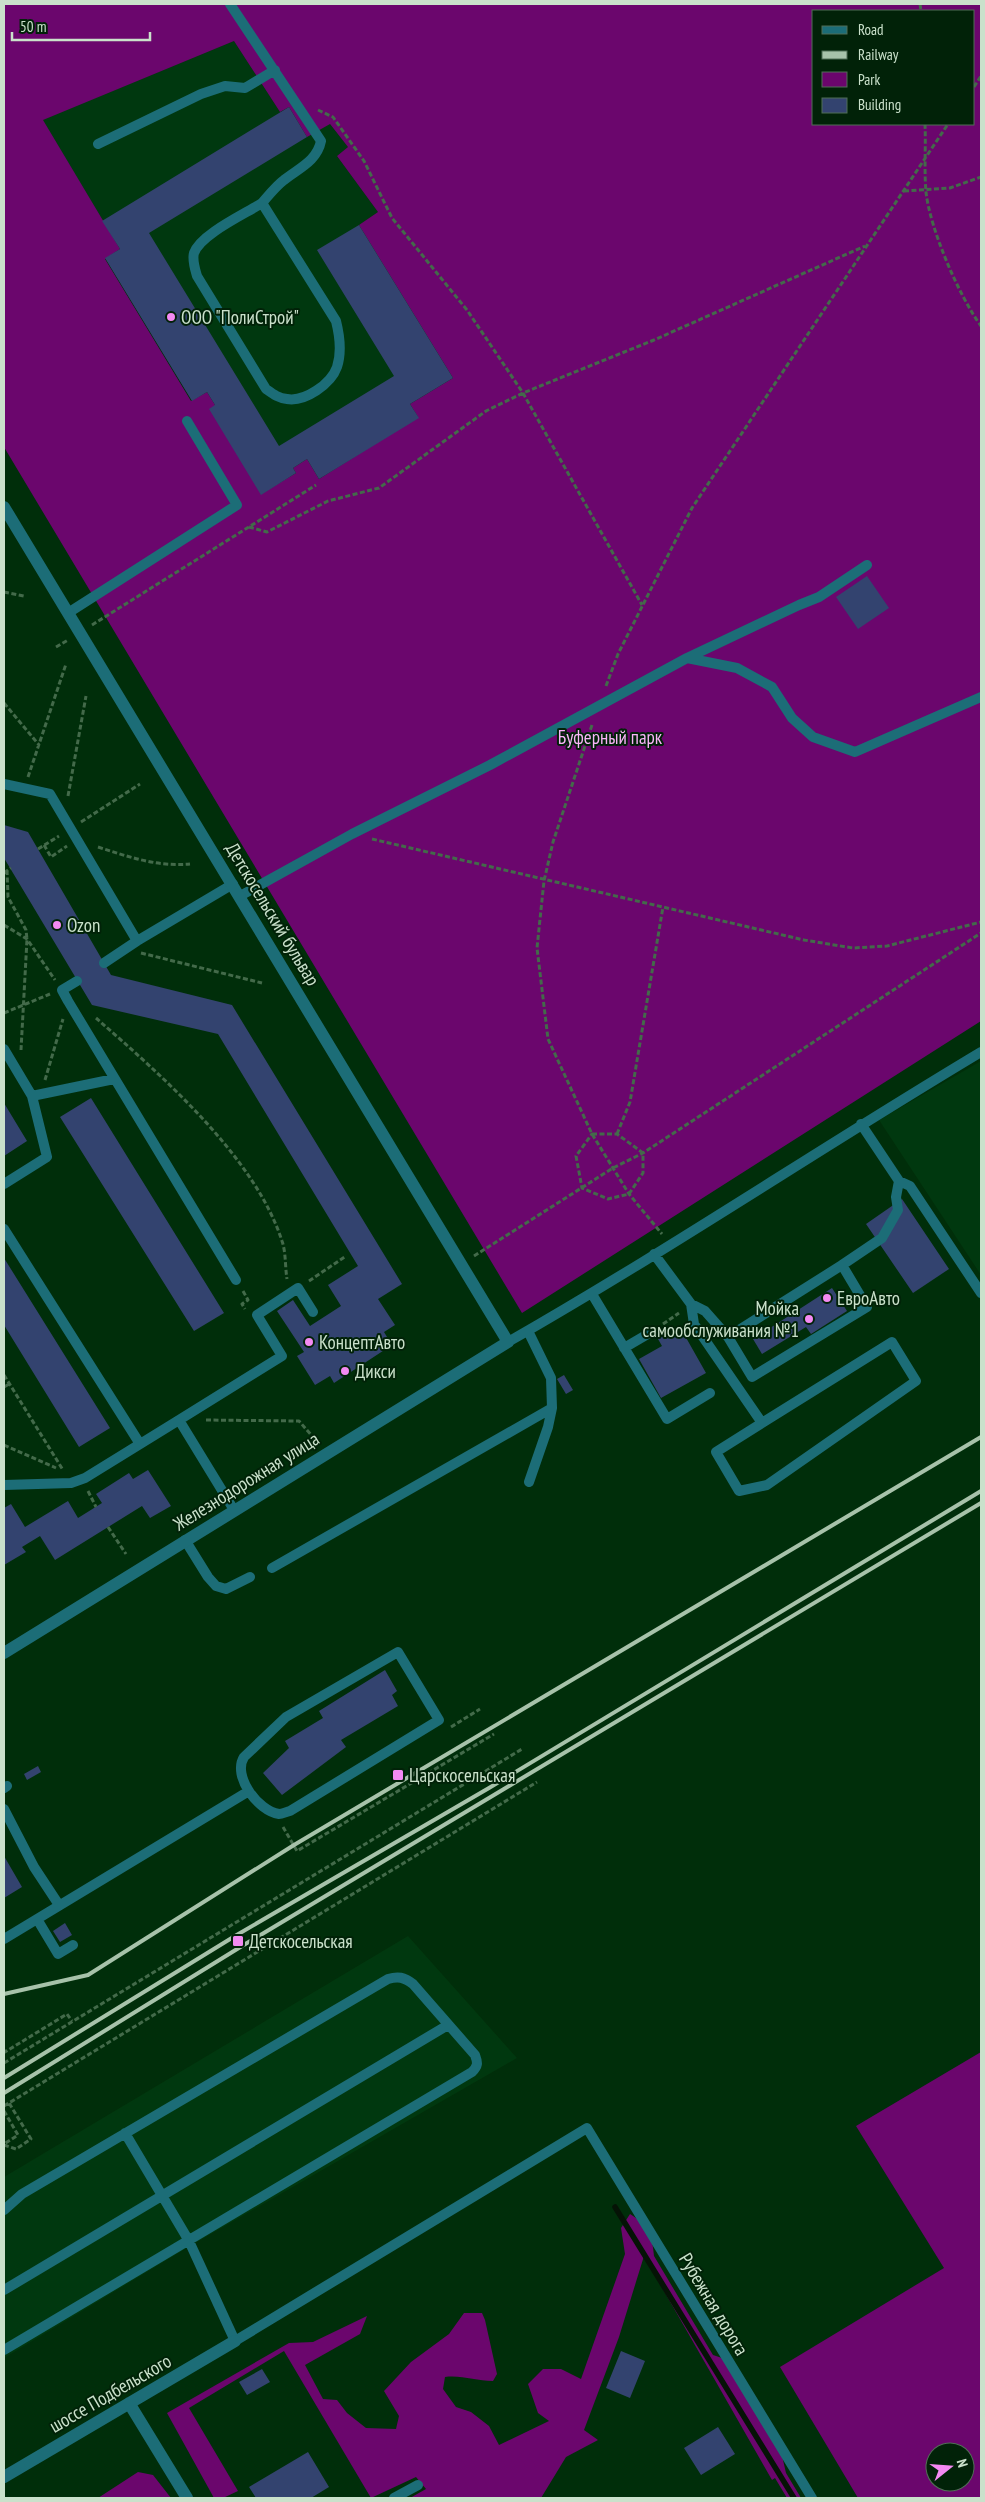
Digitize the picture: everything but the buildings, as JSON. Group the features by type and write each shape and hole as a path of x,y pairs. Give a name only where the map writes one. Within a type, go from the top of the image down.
{"street":[{"name":"Детскосельский бульвар","path":"4,507 508,1342"},
{"name":"Железнодорожная улица","path":"4,1652 508,1342"},
{"name":"шоссе Подбельского","path":"4,2477 235,2341"},
{"path":"129,2403 187,2498"}],"lane":[{"path":"230,4 320,141 319,152 312,160 283,181 262,203 208,236 194,254 194,266 197,276 266,389 276,396 289,399 303,397 328,382 340,354 340,338 336,321 262,203"},
{"path":"98,144 202,94 225,86 245,88 274,70"},
{"path":"68,613 237,505 187,421"},
{"path":"240,896 352,834 490,765 599,704 687,658 819,597 867,565"},
{"path":"687,658 737,668 772,687 792,718 813,737 855,752 981,697"},
{"path":"4,784 50,794 137,941"},
{"path":"104,964 137,941 233,884"},
{"path":"78,981 62,990 236,1280"},
{"path":"4,1049 19,1075 36,1096 47,1157 4,1184"},
{"path":"508,1342 592,1294 862,1124 981,1052"},
{"path":"36,1096 114,1079"},
{"path":"862,1124 899,1181 910,1186 981,1293"},
{"path":"728,1337 882,1238 898,1210 896,1197 899,1181"},
{"path":"4,1229 140,1444"},
{"path":"654,1254 691,1304 705,1311 728,1337 752,1378 866,1307 842,1265"},
{"path":"4,1485 71,1483 85,1478 282,1356 257,1315 294,1291 313,1312"},
{"path":"592,1294 667,1419 710,1393"},
{"path":"691,1304 694,1324 762,1423"},
{"path":"528,1331 551,1378 552,1408 548,1427 529,1482"},
{"path":"624,1348 652,1331"},
{"path":"892,1342 916,1381 767,1485 739,1491 716,1452 762,1423 892,1342"},
{"path":"272,1568 552,1408"},
{"path":"179,1420 234,1510"},
{"path":"185,1540 216,1586 226,1589 250,1577"},
{"path":"398,1652 439,1720 290,1811 280,1814 268,1810 248,1791 240,1769 240,1763 286,1717 398,1652"},
{"path":"4,1939 248,1791"},
{"path":"4,1809 34,1867 59,1905"},
{"path":"37,1919 58,1954 73,1945"},
{"path":"4,2210 22,2194 388,1979 406,1978 475,2054 478,2062 472,2072 4,2350"},
{"path":"4,2290 448,2024"},
{"name":"Рубежная дорога","path":"235,2341 587,2128 812,2498"},
{"path":"125,2133 189,2241 235,2341"},
{"path":"394,2498 418,2485"}],"path":[{"path":"317,109 333,117 364,161 392,218 467,310 523,393 642,606"},
{"path":"925,125 926,191 930,218 955,276 974,316 981,326"},
{"path":"670,1244 629,1194 592,1134 548,1039 537,948 544,881 553,842 599,704 618,654 692,508 947,125"},
{"path":"903,191 950,188 981,177"},
{"path":"249,527 267,532 328,501 379,488 486,411 523,393 654,340 866,245"},
{"path":"56,647 316,485"},
{"path":"4,592 24,596"},
{"path":"24,789 66,664"},
{"path":"64,819 86,696"},
{"path":"4,703 39,745"},
{"path":"38,849 140,784"},
{"path":"352,834 544,881 804,940 853,948 887,946 981,922"},
{"path":"44,846 51,857 77,840 147,862 171,866 190,864"},
{"path":"11,868 5,872 8,897 26,930 27,939 19,1075"},
{"path":"617,1134 630,1102 663,907"},
{"path":"4,925 27,939 62,990 4,1012"},
{"path":"462,1264 613,1168 643,1153 981,933"},
{"path":"128,948 262,983"},
{"path":"36,1096 68,1001"},
{"path":"92,1015 149,1065 213,1130 260,1193 282,1242 294,1291 346,1256"},
{"path":"592,1134 617,1134 643,1153"},
{"path":"582,1188 576,1156 592,1134"},
{"path":"582,1188 608,1199 629,1194 643,1173 643,1153"},
{"path":"652,1331 691,1304"},
{"path":"4,1375 71,1483"},
{"path":"4,1387 9,1384"},
{"path":"179,1420 299,1421 313,1437"},
{"path":"4,1446 64,1472"},
{"path":"108,1527 126,1554"},
{"path":"283,1827 298,1851 494,1734"},
{"path":"4,2063 522,1749"},
{"path":"4,2106 537,1782"},
{"path":"4,2050 5,2052 67,2014 72,2022"},
{"path":"4,2145 16,2149 31,2139 9,2103"},
{"path":"4,2111 18,2135 4,2145"}],"shaded area":[{"path":"234,41 280,112 289,107 329,123 348,147 337,156 378,212 360,225 453,378 410,404 419,418 319,479 306,459 296,473 261,495 192,401 105,258 120,249 42,120"},
{"path":"981,1061 981,1275 879,1120"},
{"path":"408,1936 517,2058 190,2246 4,2358 4,2177"}],"green space":[{"name":"Буферный парк","path":"4,4 981,4 981,1021 522,1313 4,447","holes":["234,41 280,112 289,107 307,137 330,124 348,147 337,156 378,212 359,225 453,378 410,404 418,417 319,479 307,459 293,468 296,473 261,494 207,392 191,401 105,259 120,249 43,120"]},
{"path":"981,2052 981,2498 858,2498 780,2367 944,2268 856,2126"},
{"path":"630,2214 641,2222 648,2232 654,2256 713,2355 725,2359 780,2447 786,2473 801,2498 787,2498 775,2478 772,2480 644,2256 619,2337 584,2430 598,2440 566,2457 541,2498 410,2498 426,2489 416,2477 371,2498 284,2351 189,2408 238,2491 223,2498 214,2498 167,2413 289,2343 313,2342 367,2316 360,2334 305,2365 323,2399 337,2400 347,2413 366,2428 396,2429 399,2416 384,2391 411,2362 449,2334 464,2313 482,2313 497,2374 493,2381 445,2377 443,2389 456,2407 471,2412 489,2426 499,2445 549,2421 538,2413 528,2384 543,2369 561,2369 581,2379 625,2254 621,2228"},
{"path":"138,2472 153,2475 171,2498 98,2498"}],"waterway":[{"path":"615,2207 794,2498"}],"railway":[{"path":"4,1994 88,1975 294,1845 981,1437"},
{"path":"4,2078 235,1936 489,1788 981,1491"},
{"path":"4,2093 242,1946 981,1503"}],"place":[{"name":"ООО \"ПолиСтрой\"","path":"171,317"},
{"name":"Ozon","path":"57,925"},
{"name":"ЕвроАвто","path":"827,1298"},
{"name":"Мойка самообслуживания №1","path":"809,1319"},
{"name":"КонцептАвто","path":"309,1342"},
{"name":"Дикси","path":"345,1371"},
{"name":"Царскосельская","path":"398,1775"},
{"name":"Детскосельская","path":"238,1941"}]}
